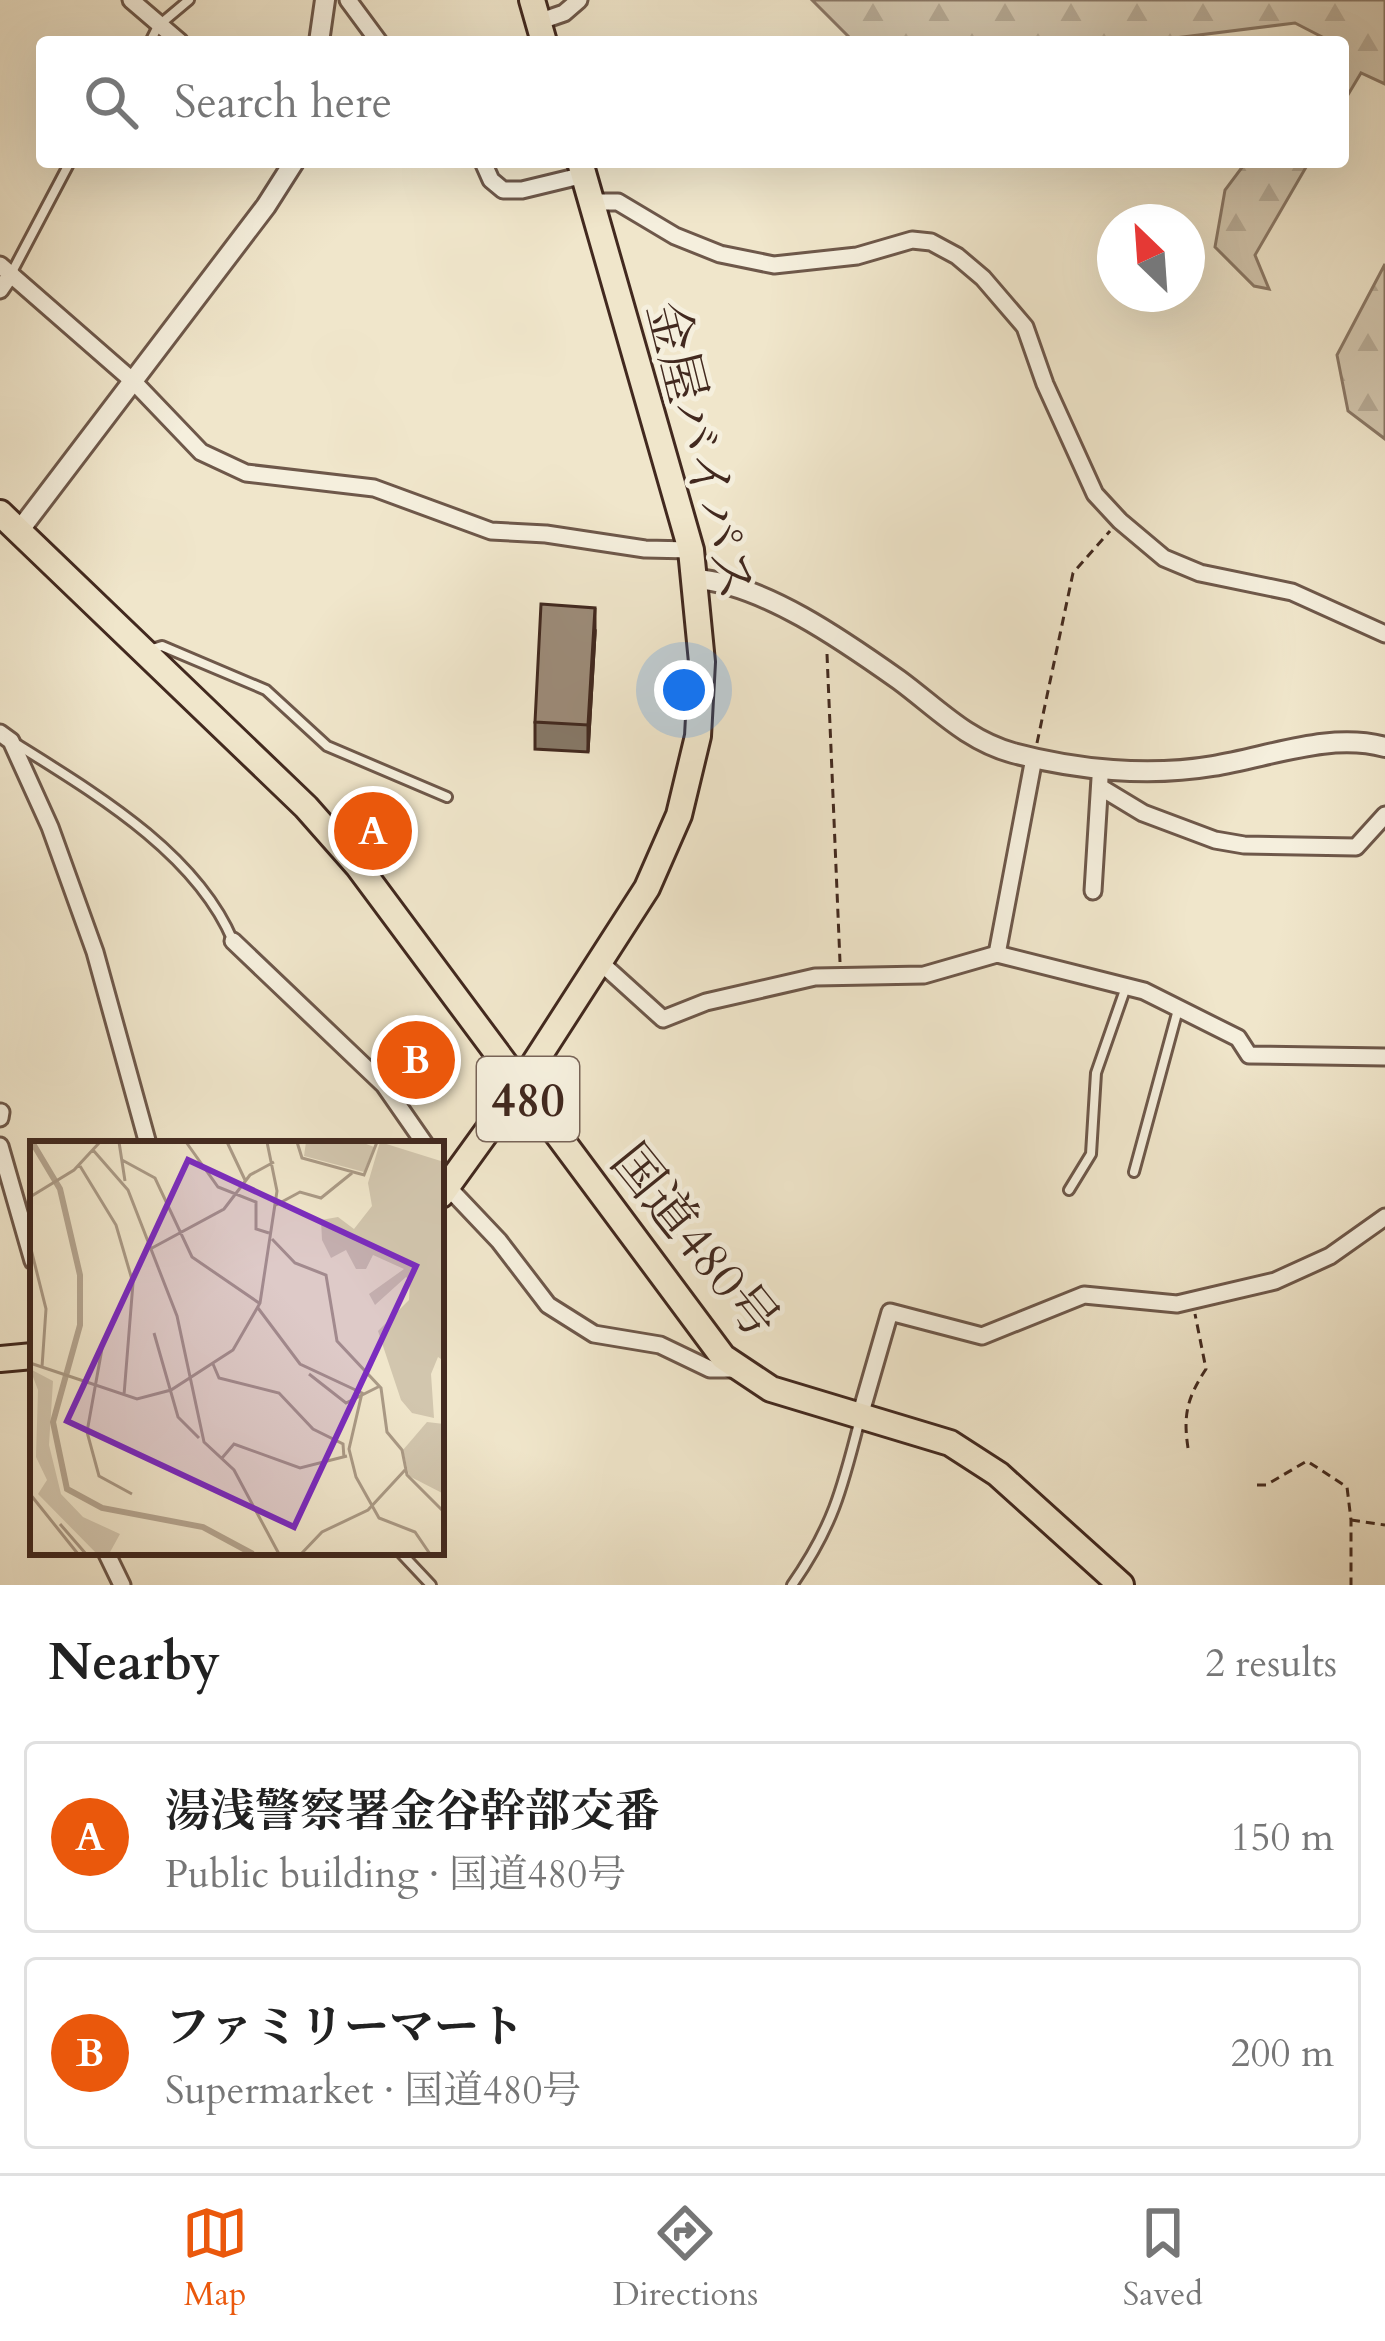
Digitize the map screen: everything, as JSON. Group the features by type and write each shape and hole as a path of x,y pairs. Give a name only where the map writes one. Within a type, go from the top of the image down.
{"highway":[{"name":"金屋バイパス","path":"444,1186 519,1087 646,888 690,781 702,689 696,578 582,169"},
{"name":"国道480号","path":"0,513 306,807 358,866 710,1344 736,1369 771,1389 950,1443 998,1474 1121,1585"},
{"path":"0,1359 30,1356"}],"street":[{"path":"131,0 172,36"},
{"path":"320,36 325,0"},
{"path":"348,0 375,36"},
{"path":"538,21 564,13 579,0"},
{"path":"19,531 266,206 289,168"},
{"path":"486,168 502,190 521,190 582,169"},
{"path":"592,202 618,202 674,236 774,265 857,256 912,240 931,242 957,256 1025,327 1095,494 1120,520 1164,558 1200,573 1292,592 1385,634"},
{"path":"0,290 5,269 134,382 201,452 245,473 374,488 500,532 691,550"},
{"path":"696,578 739,586 827,634 902,682 955,727 991,746 1100,778 1186,770 1330,743 1385,747"},
{"path":"6,737 50,827 95,952 147,1141"},
{"path":"997,955 1034,758"},
{"path":"1100,778 1143,813 1215,840 1244,845 1356,848 1385,815"},
{"path":"1093,890 1100,778"},
{"path":"233,941 384,1085 423,1141"},
{"path":"600,962 663,1019 728,996 841,974 925,975 997,955 1126,986 1179,1006 1238,1038 1249,1055 1385,1057"},
{"path":"0,1146 30,1251"},
{"path":"444,1188 499,1241 548,1305 594,1334 660,1346 710,1369 736,1369"},
{"path":"860,1415 890,1312 982,1336 1084,1295 1177,1304 1275,1281 1330,1256 1385,1217"},
{"path":"107,1555 122,1585"}],"lane":[{"path":"153,36 189,0"},
{"path":"5,269 66,168"},
{"path":"145,652 162,646 266,690 327,746 447,797"},
{"path":"6,737 148,834 220,910 233,941"},
{"path":"1069,1190 1091,1154 1096,1073 1126,986"},
{"path":"1134,1172 1179,1006"},
{"path":"792,1585 821,1544 840,1501 860,1415"},
{"path":"403,1555 431,1585"}],"path":[{"path":"1034,758 1073,573 1120,520"},
{"path":"827,634 841,974"},
{"path":"1188,1448 1183,1419 1189,1394 1207,1370 1192,1300"},
{"path":"1257,1485 1266,1485 1307,1461 1347,1487 1351,1585"},
{"path":"1351,1520 1385,1525"}],"green space":[{"path":"812,0 1385,0 1385,84 1361,73 1349,93 1349,36 1320,36 1295,23 1191,36 848,36"},
{"path":"1242,168 1306,168 1255,255 1269,289 1254,286 1215,247 1225,190"},
{"path":"1385,264 1385,439 1348,411 1337,355"}],"building":[{"path":"541,604 595,608 588,725 535,722"}],"place":[{"name":"湯浅警察署金谷幹部交番","path":"373,831"},
{"name":"ファミリーマート","path":"416,1060"}]}
